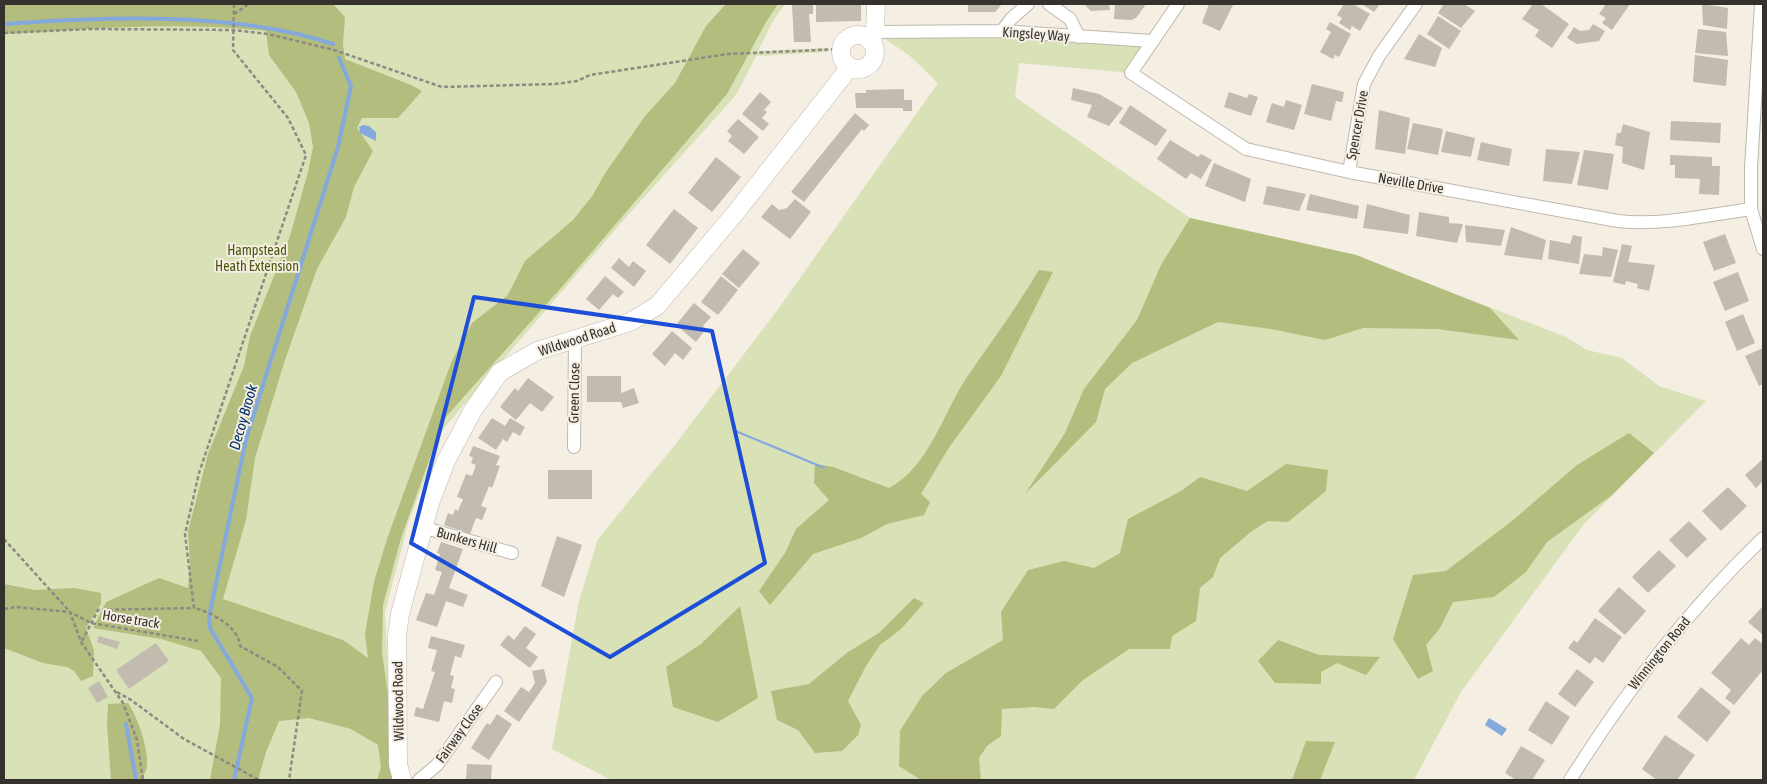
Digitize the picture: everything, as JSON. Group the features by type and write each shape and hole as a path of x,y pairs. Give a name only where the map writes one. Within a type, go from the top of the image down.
{"street":[{"path":"872,36 855,35 849,38 841,49 843,59 850,67 864,68 870,64 874,51 872,36 876,4"},
{"path":"1002,31 1011,19 1028,4"},
{"path":"1049,4 1070,19 1079,37"},
{"path":"1152,41 1178,4"},
{"name":"Spencer Drive","path":"1349,172 1364,84 1380,56 1416,4"},
{"path":"1761,4 1750,168 1751,209 1763,249"},
{"name":"Kingsley Way","path":"872,36 1002,31 1152,41"},
{"name":"Neville Drive","path":"1152,41 1131,73 1246,149 1349,172 1641,223 1751,209"},
{"name":"Wildwood Road","path":"402,780 398,764 397,636 400,614 422,527 446,460 473,410 500,372 537,351 630,322 657,306 760,183 850,67"},
{"name":"Green Close","path":"574,447 575,339"},
{"name":"Bunkers Hill","path":"422,527 512,553"},
{"name":"Winnington Road","path":"1570,780 1636,680 1676,630 1763,538"},
{"name":"Fairway Close","path":"419,780 436,765 496,682"}],"path":[{"path":"194,608 185,534 199,473 306,155 288,118 233,50 234,4"},
{"path":"234,15 249,4"},
{"path":"4,34 91,29 234,28 328,48 442,86 463,87 555,84 577,81 590,75 728,54 841,49"},
{"path":"4,539 70,612 81,642 123,704 137,740 144,780"},
{"name":"Horse track","path":"4,609 16,607 70,612 92,623 198,641"},
{"path":"81,642 98,610 194,608 231,627 239,639 240,646 278,667 302,691 289,780"},
{"path":"116,692 131,700 184,739 259,780"}],"highlighted area":[{"path":"474,297 712,331 765,563 610,657 411,543"}],"green space":[{"name":"Hampstead Heath Extension","path":"4,4 785,4 773,21 758,51 826,48 827,52 756,56 736,95 628,215 443,429 408,524 385,612 393,780 4,780"},
{"path":"4,4 333,4 345,17 343,44 345,59 422,91 398,118 362,118 357,128 373,151 354,187 346,217 317,269 284,363 255,458 246,520 223,599 343,640 368,658 365,634 374,582 387,539 451,363 472,323 508,295 525,261 573,220 593,195 604,175 645,116 675,83 706,26 726,4 778,4 766,22 727,94 567,281 444,419 401,538 383,605 382,653 389,701 393,780 377,780 381,767 378,745 351,729 309,718 279,721 266,752 258,780 210,780 220,724 221,678 201,651 161,639 93,628 106,602 159,578 188,588 190,563 188,531 208,454 244,366 250,336 290,236 313,147 309,123 296,92 269,55 266,31 168,26 4,34"},
{"path":"875,32 1152,41 1131,73 1019,63 1015,97 1190,218 1356,255 1566,337 1587,350 1622,358 1659,386 1706,401 1584,524 1461,692 1414,780 611,780 552,749 579,601 598,539 674,446 776,312 938,83 910,56"},
{"path":"1190,218 1356,255 1490,308 1519,340 1437,329 1363,328 1325,340 1271,329 1218,322 1132,363 1105,389 1096,422 1025,494 1065,433 1084,389 1137,320 1161,265"},
{"path":"1039,270 1053,272 1001,376 948,449 921,494 930,502 924,515 887,524 861,538 813,554 770,605 759,591 785,553 796,529 829,500 814,483 815,464 833,467 889,488 903,479 925,453 958,391"},
{"path":"1629,433 1654,453 1612,495 1547,542 1526,572 1494,597 1453,602 1440,628 1426,645 1433,671 1418,679 1393,639 1413,575 1446,571 1512,521 1577,465"},
{"path":"1286,464 1328,470 1326,491 1288,522 1268,521 1252,531 1220,558 1213,577 1200,588 1196,621 1172,636 1170,649 1129,649 1083,680 1054,709 1034,707 1002,709 1001,736 987,746 979,758 981,780 921,780 899,766 900,731 922,696 946,673 1003,640 1001,612 1028,570 1064,561 1094,568 1120,553 1128,519 1181,491 1200,477 1247,491"},
{"path":"4,584 35,590 74,588 101,593 101,604 86,628 94,650 93,676 81,681 74,671 67,667 43,663 4,648"},
{"path":"914,598 924,603 901,629 880,645 866,666 848,701 861,725 858,735 842,751 815,753 798,730 777,720 771,691 809,684 848,652 879,633"},
{"path":"740,606 758,698 718,722 673,707 666,667 701,644"},
{"path":"1278,640 1319,655 1380,657 1366,675 1337,663 1321,672 1321,684 1275,683 1258,661"},
{"path":"128,703 142,733 147,767 142,780 111,780 107,723 108,704"},
{"path":"1306,741 1335,742 1320,780 1292,780"}],"water":[{"path":"363,125 369,126 376,132 376,141 360,133 359,127"},
{"path":"736,430 825,467 824,469 735,432"},
{"path":"1489,718 1507,729 1502,736 1485,725"}],"building":[{"path":"813,4 813,14 809,14 811,42 794,42 792,5"},
{"path":"816,4 861,4 861,21 816,22"},
{"path":"968,4 1002,4 995,12 968,12"},
{"path":"1084,4 1109,4 1110,10 1091,11"},
{"path":"1115,4 1146,4 1136,18 1131,20 1114,19"},
{"path":"1209,4 1233,5 1220,31 1202,23"},
{"path":"1344,4 1353,4 1370,14 1360,31 1352,26 1350,30 1339,23 1342,18 1337,15"},
{"path":"1362,4 1380,4 1374,12"},
{"path":"1444,4 1464,4 1475,11 1461,28 1438,13"},
{"path":"1533,4 1541,4 1569,24 1552,48 1535,36 1539,30 1522,19"},
{"path":"1606,4 1630,4 1612,30 1602,23 1606,18 1599,14"},
{"path":"1702,4 1728,8 1727,29 1703,25"},
{"path":"1438,16 1461,31 1449,49 1427,34"},
{"path":"1330,22 1351,34 1339,57 1335,55 1333,59 1320,52 1331,32 1326,29"},
{"path":"1593,24 1605,31 1599,41 1577,44 1567,38 1574,27 1580,31 1589,30"},
{"path":"1698,29 1726,32 1728,56 1695,53"},
{"path":"1419,34 1442,48 1435,67 1404,59"},
{"path":"1695,55 1728,60 1726,86 1693,82"},
{"path":"1312,84 1344,92 1342,102 1336,101 1331,121 1304,114"},
{"path":"1073,88 1099,94 1123,108 1109,126 1087,117 1092,105 1071,100"},
{"path":"904,89 904,100 912,100 912,111 903,111 903,108 856,108 855,93 866,93 866,90"},
{"path":"760,92 771,102 764,110 767,112 762,118 769,124 763,131 742,114"},
{"path":"1229,92 1247,98 1249,94 1258,97 1251,116 1224,107"},
{"path":"1286,100 1302,105 1294,130 1266,122 1272,103 1284,107"},
{"path":"1130,105 1167,130 1156,146 1119,123"},
{"path":"1379,110 1410,118 1405,154 1375,149"},
{"path":"855,113 869,125 864,131 862,129 804,202 791,192"},
{"path":"738,119 759,137 744,154 728,141 732,136 727,131"},
{"path":"1671,121 1721,123 1720,143 1670,140"},
{"path":"1413,123 1443,129 1438,155 1407,149"},
{"path":"1623,124 1650,132 1644,170 1622,163 1623,147 1615,145 1617,133 1621,133"},
{"path":"1446,131 1475,138 1471,157 1441,152"},
{"path":"1170,140 1198,157 1201,154 1212,160 1201,179 1191,173 1186,179 1157,159"},
{"path":"1481,142 1512,149 1509,166 1477,160"},
{"path":"1546,149 1580,152 1572,184 1543,181"},
{"path":"1584,150 1614,154 1608,190 1577,185"},
{"path":"1670,155 1712,157 1712,166 1720,166 1719,195 1699,194 1700,179 1675,178 1675,165 1670,165"},
{"path":"716,157 741,177 712,212 688,193"},
{"path":"1214,163 1251,179 1245,202 1205,186"},
{"path":"1267,186 1306,194 1299,211 1263,204"},
{"path":"1310,194 1359,206 1357,219 1306,210"},
{"path":"795,199 811,212 790,239 761,217 772,204 779,210 787,208"},
{"path":"1367,204 1410,215 1408,234 1363,228"},
{"path":"674,209 698,228 670,264 646,245"},
{"path":"1419,212 1449,217 1449,223 1463,224 1457,243 1416,236"},
{"path":"1465,225 1505,230 1501,246 1466,242"},
{"path":"1511,227 1546,240 1542,260 1504,255"},
{"path":"1725,234 1736,263 1714,271 1703,242"},
{"path":"1573,235 1582,237 1579,264 1548,259 1550,240 1570,244"},
{"path":"1622,244 1632,246 1628,262 1655,265 1649,291 1637,288 1638,284 1626,281 1625,285 1613,282"},
{"path":"1603,247 1618,250 1611,277 1579,274 1584,254 1602,256"},
{"path":"743,249 760,263 739,288 722,274"},
{"path":"619,258 629,267 633,261 646,271 634,287 611,268"},
{"path":"1738,272 1749,301 1725,311 1713,282"},
{"path":"605,276 624,292 618,298 613,294 599,310 586,299"},
{"path":"721,276 738,290 718,315 701,302"},
{"path":"694,303 711,317 703,326 706,329 696,342 676,325"},
{"path":"1743,314 1755,343 1737,351 1725,322"},
{"path":"672,331 692,348 683,360 675,353 665,366 652,354"},
{"path":"1763,348 1763,384 1759,386 1745,356"},
{"path":"587,376 621,376 621,393 634,388 639,403 623,408 621,402 587,402"},
{"path":"528,378 554,397 542,412 530,403 516,420 500,407 515,388 518,391"},
{"path":"492,418 505,426 510,418 525,427 520,436 513,432 507,442 503,439 496,450 478,438"},
{"path":"473,446 500,456 496,465 500,466 492,488 489,486 481,506 487,508 482,520 476,518 470,534 444,525 448,513 453,515 455,509 458,511 463,499 457,497 466,474 472,476 476,465 471,463 473,457 469,456"},
{"path":"1763,459 1763,481 1756,488 1745,475"},
{"path":"548,470 592,470 592,499 548,499"},
{"path":"1728,487 1747,506 1721,531 1702,511"},
{"path":"1689,521 1707,539 1687,558 1669,540"},
{"path":"557,536 582,545 564,597 541,586"},
{"path":"441,542 463,549 449,588 468,595 463,607 446,601 437,627 416,620 426,593 434,595 442,572 435,570 440,554 437,553"},
{"path":"1659,550 1676,566 1648,593 1632,577"},
{"path":"1619,587 1646,611 1625,635 1598,611"},
{"path":"1763,606 1763,635 1748,622"},
{"path":"1595,618 1622,637 1603,663 1595,657 1590,664 1568,648 1574,640 1577,643"},
{"path":"525,626 536,634 526,648 538,657 530,668 500,645 508,635 514,640"},
{"path":"99,636 120,642 117,649 97,642"},
{"path":"431,636 465,645 461,658 455,656 450,675 454,676 451,688 455,689 452,703 444,701 439,722 414,716 416,707 423,709 435,672 431,671 437,650 428,648"},
{"path":"1741,638 1749,645 1755,638 1763,644 1763,670 1734,705 1725,698 1731,690 1711,673"},
{"path":"156,643 169,661 129,689 116,670"},
{"path":"544,669 547,682 519,722 504,711 521,687 529,692 535,683 532,671"},
{"path":"1577,669 1594,682 1575,707 1558,694"},
{"path":"99,681 108,697 97,703 88,688"},
{"path":"1701,687 1731,712 1707,742 1677,717"},
{"path":"1546,701 1570,717 1552,745 1528,730"},
{"path":"497,714 512,724 489,760 471,748 487,723 490,725"},
{"path":"1665,735 1695,755 1677,780 1657,780 1642,769"},
{"path":"1521,746 1545,760 1532,780 1516,780 1505,773"},
{"path":"467,764 492,765 491,780 466,780"}],"waterway":[{"name":"Decoy Brook","path":"4,24 127,19 213,21 295,33 333,44"},
{"name":"Decoy Brook","path":"234,780 252,698 210,628 209,617 246,439 338,147 351,86 339,58"},
{"path":"126,724 136,780"}]}
